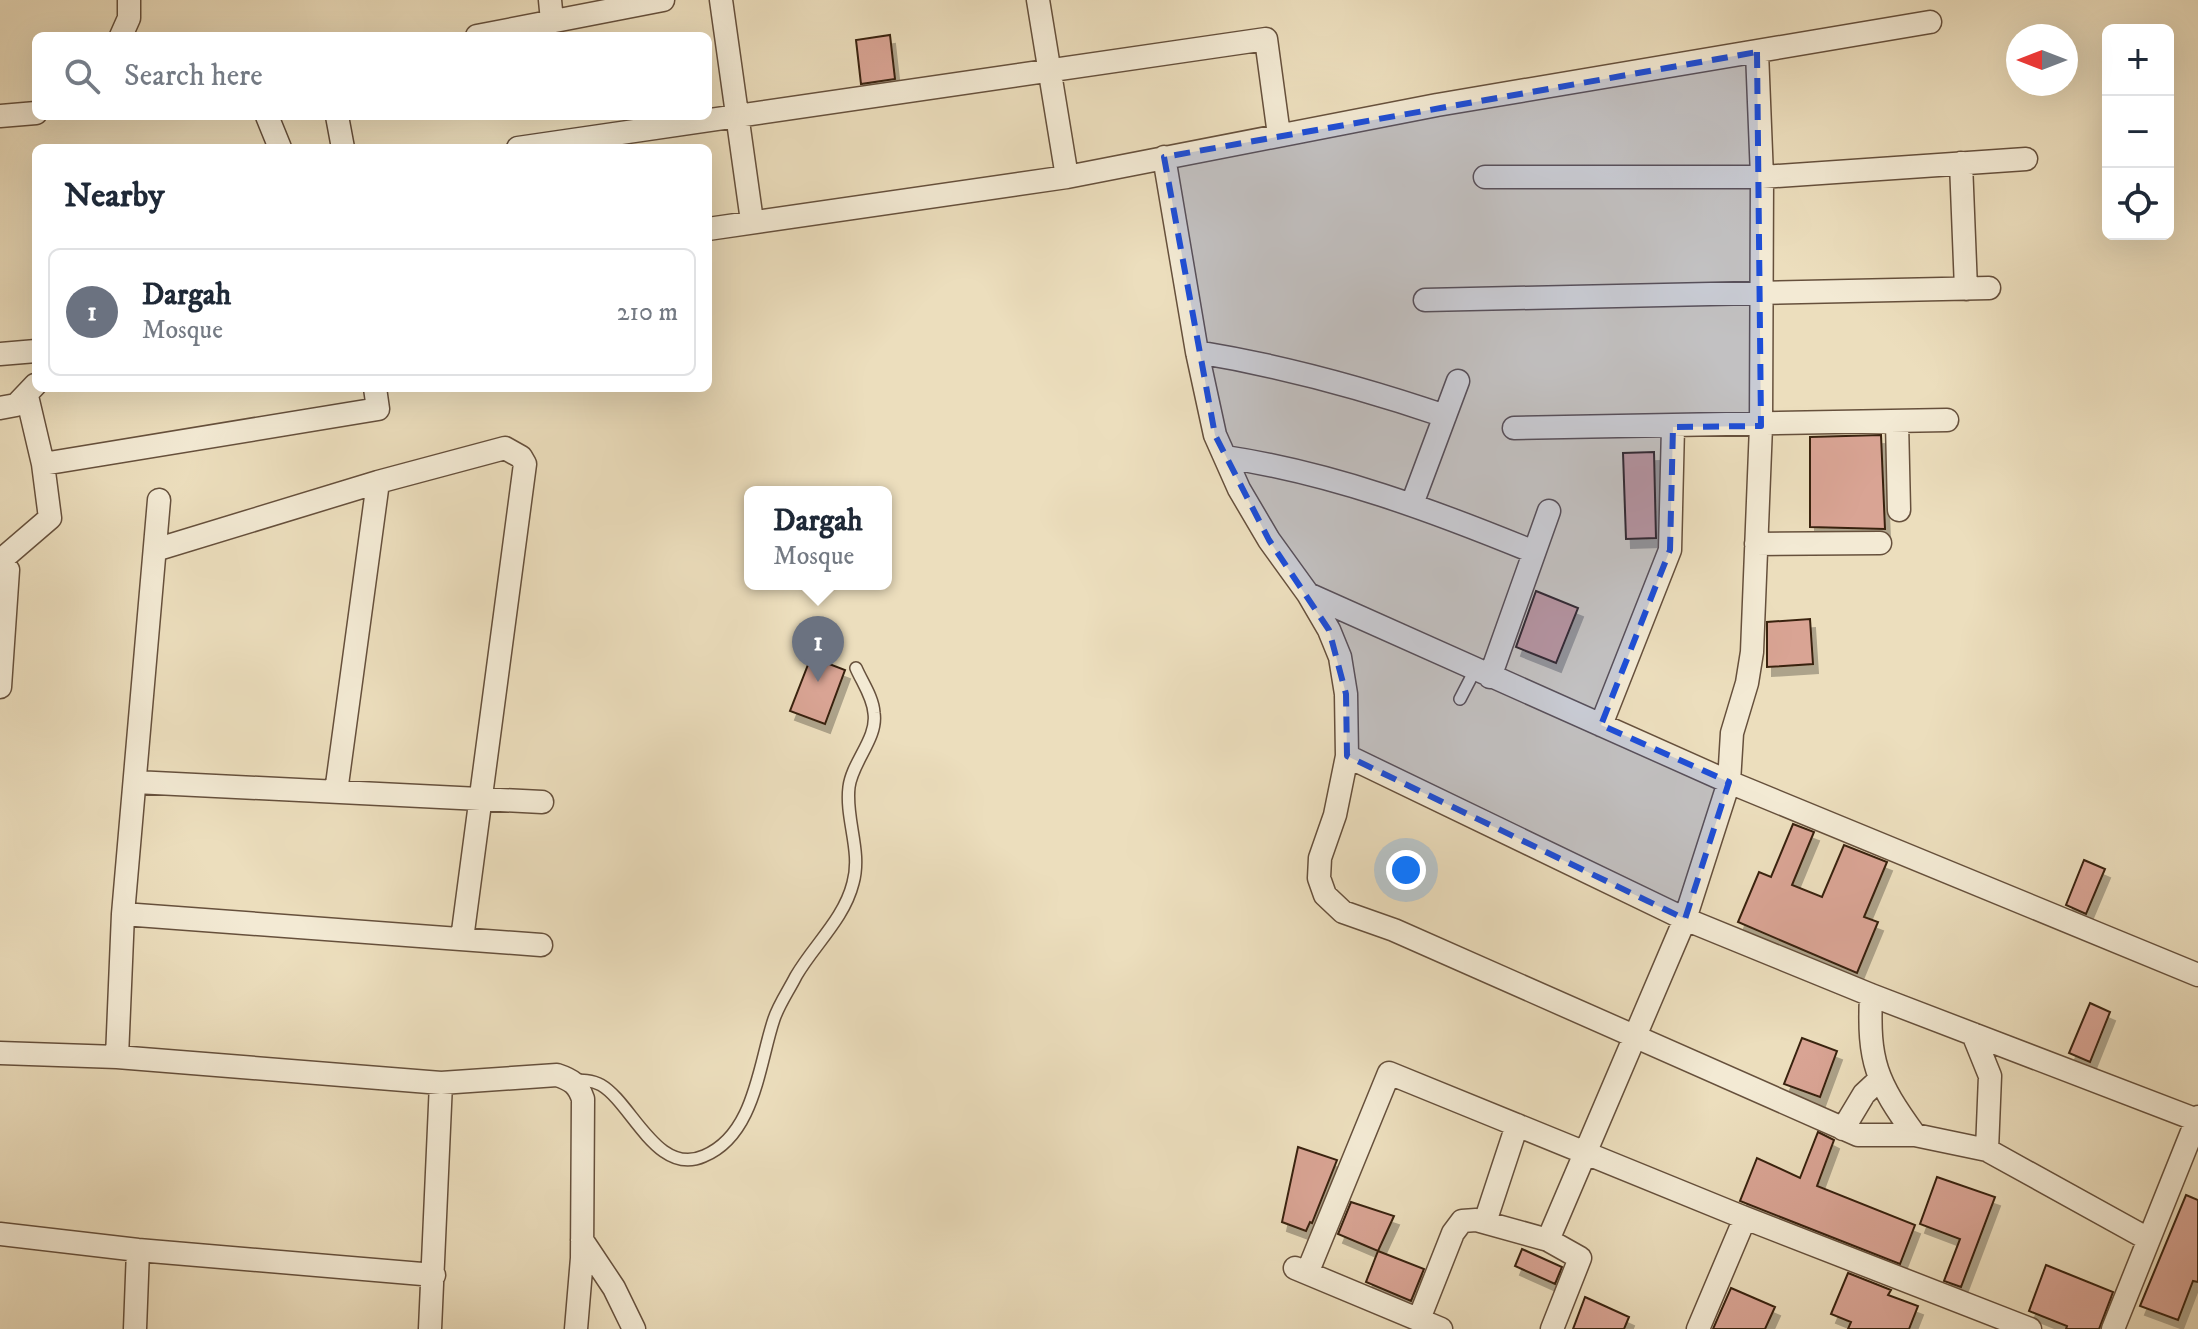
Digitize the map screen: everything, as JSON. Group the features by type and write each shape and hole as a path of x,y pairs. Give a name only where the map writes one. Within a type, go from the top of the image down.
{"street":[{"path":"123,32 129,18 129,0"},
{"path":"488,32 551,10 663,0"},
{"path":"721,0 752,221"},
{"path":"1038,0 1067,177"},
{"path":"712,228 1067,177 1279,135 1930,22"},
{"path":"712,119 1266,39 1279,135"},
{"path":"1548,1240 1685,919 1729,782 1732,733 1752,652 1761,426 1762,177 1757,52"},
{"path":"0,116 32,113"},
{"path":"269,120 278,144"},
{"path":"338,120 342,144"},
{"path":"545,144 704,120"},
{"path":"1164,157 1197,352 1215,435 1269,540 1308,594 1340,657 1346,694 1347,756 1335,815 1320,858 1319,878 1325,895 1343,912 1394,930 1858,1135 1915,1135 1987,1150 2148,1239"},
{"path":"1485,177 1762,177 2026,159"},
{"path":"1961,163 1966,289"},
{"path":"1425,300 1989,288"},
{"path":"0,354 32,351"},
{"path":"1197,352 1274,365 1350,384 1445,416"},
{"path":"1412,504 1458,381"},
{"path":"0,687 8,570 0,562 50,518 31,390"},
{"path":"0,408 16,405 31,390"},
{"path":"43,464 378,409 376,392"},
{"path":"1514,428 1761,426 1947,420"},
{"path":"1897,422 1899,510"},
{"path":"1601,725 1670,550 1673,427"},
{"path":"155,550 378,482 505,448 521,457 525,464 462,939"},
{"path":"1225,457 1281,466 1412,504 1534,552"},
{"path":"336,792 378,482"},
{"path":"117,1057 123,914 159,500"},
{"path":"1483,673 1549,511"},
{"path":"1756,544 1880,543"},
{"path":"1308,594 1729,782 2198,975"},
{"path":"1347,756 1685,919 1871,995 2198,1119 2113,1329"},
{"path":"135,782 542,802"},
{"path":"123,914 541,945"},
{"path":"1871,995 1869,1035 1879,1080 1915,1135"},
{"path":"1973,1034 1990,1076 1987,1150"},
{"path":"0,1053 117,1057 441,1083 557,1075 571,1080 579,1087 583,1099 582,1240 576,1329"},
{"path":"1441,1329 1300,1269 1389,1073 1585,1150 1986,1321 2030,1329"},
{"path":"1843,1129 1864,1094 1879,1080"},
{"path":"430,1329 441,1083"},
{"path":"1485,1222 1517,1125"},
{"path":"1698,1329 1745,1218"},
{"path":"1419,1319 1453,1233 1462,1221 1485,1222 1548,1240 1580,1258 1552,1329"},
{"path":"0,1234 138,1250 434,1275"},
{"path":"582,1240 614,1288 634,1329"},
{"path":"135,1329 138,1250"}],"lane":[{"path":"571,1080 587,1080 603,1086 643,1131 672,1157 703,1157 717,1148 739,1123 754,1094 775,1015 798,973 843,909 855,880 848,790 851,774 874,723 874,712 856,668"},
{"path":"1460,699 1483,673"}],"highlighted area":[{"path":"1757,52 1761,426 1673,427 1670,550 1601,725 1729,782 1685,919 1347,756 1346,694 1329,630 1269,540 1215,435 1164,157"}],"building":[{"path":"890,35 895,79 861,84 856,40"},
{"path":"1881,435 1885,529 1810,527 1810,437"},
{"path":"1654,452 1656,538 1626,539 1623,453"},
{"path":"1536,591 1578,608 1556,663 1516,647"},
{"path":"1810,619 1813,664 1767,667 1767,622"},
{"path":"811,657 845,670 825,724 790,711"},
{"path":"1793,824 1814,832 1792,885 1822,897 1844,845 1887,862 1864,917 1878,922 1857,973 1738,922 1759,872 1771,877"},
{"path":"2084,860 2105,869 2086,914 2066,905"},
{"path":"2090,1003 2110,1012 2090,1062 2069,1053"},
{"path":"1802,1038 1837,1051 1820,1097 1784,1084"},
{"path":"1818,1132 1834,1140 1817,1186 1915,1225 1900,1264 1740,1201 1757,1158 1800,1178"},
{"path":"1298,1147 1337,1160 1306,1231 1282,1222"},
{"path":"1937,1177 1995,1197 1961,1287 1944,1281 1960,1239 1920,1224"},
{"path":"2186,1195 2198,1200 2198,1282 2193,1281 2178,1320 2140,1306"},
{"path":"1351,1202 1394,1216 1378,1251 1338,1234"},
{"path":"1522,1249 1562,1267 1555,1284 1515,1266"},
{"path":"1378,1251 1424,1269 1411,1301 1366,1282"},
{"path":"2046,1265 2113,1292 2099,1329 2066,1329 2067,1326 2029,1311"},
{"path":"1848,1273 1891,1290 1888,1295 1918,1306 1909,1329 1848,1329 1851,1322 1831,1314"},
{"path":"1731,1288 1775,1307 1765,1329 1713,1329"},
{"path":"1585,1297 1629,1317 1624,1329 1573,1329"}],"place":[{"name":"Dargah","path":"818,682"}]}
